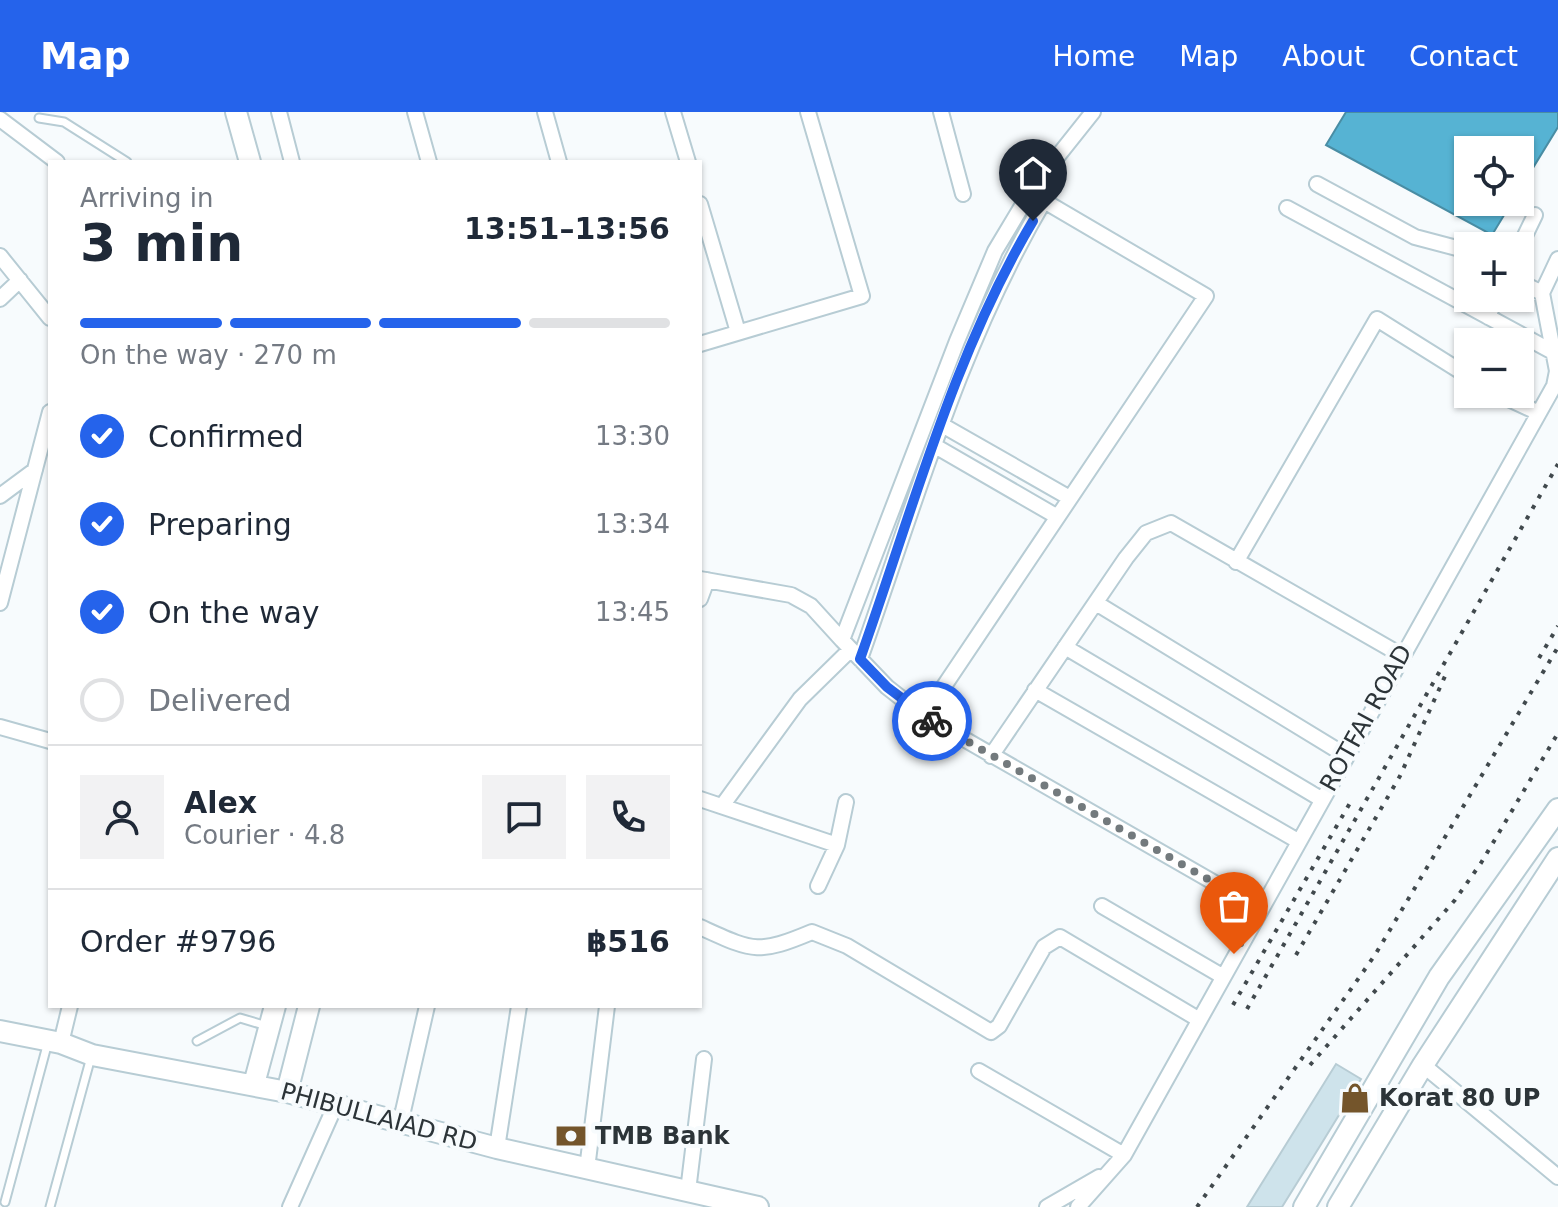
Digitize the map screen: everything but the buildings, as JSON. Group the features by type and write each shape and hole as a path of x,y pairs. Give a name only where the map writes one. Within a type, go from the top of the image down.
{"main road":[{"path":"236,112 249,160"},
{"path":"1304,1207 1439,977 1558,809"},
{"path":"1338,1207 1423,1065 1558,858"},
{"path":"1439,977 1467,997"},
{"path":"254,1084 274,1008"},
{"path":"287,1092 308,1008"},
{"name":"PHIBULLAIAD RD","path":"0,1031 55,1041 92,1055 254,1084 694,1197 758,1207"}],"street":[{"path":"279,112 291,160"},
{"path":"415,112 428,160"},
{"path":"545,112 558,160"},
{"path":"673,112 687,160"},
{"path":"702,343 862,296 808,112"},
{"path":"941,112 963,194"},
{"path":"851,650 957,341 995,251 1034,186 1093,112"},
{"path":"0,119 54,160"},
{"path":"1317,184 1425,241 1454,248"},
{"path":"722,806 800,699 851,650 935,446 971,347 1003,274 1044,201 1206,296 1068,497 924,716"},
{"path":"1287,208 1555,353"},
{"path":"702,211 738,332"},
{"path":"1527,232 1535,215"},
{"path":"0,256 48,315"},
{"path":"1534,289 1542,293 1558,259"},
{"path":"0,299 20,280"},
{"name":"ROTFAI ROAD","path":"1091,1207 1120,1161 1554,386 1557,371 1555,353 1542,293"},
{"path":"1488,317 1490,312"},
{"path":"1236,562 1377,319 1454,367"},
{"path":"1528,408 1539,413"},
{"path":"0,603 48,420"},
{"path":"942,425 1068,497"},
{"path":"935,446 1056,516"},
{"path":"0,496 35,470"},
{"path":"991,756 1146,533 1171,523 1401,655"},
{"path":"703,579 791,595 811,606 887,687 924,716 1260,909"},
{"path":"1096,603 1345,755"},
{"path":"1065,647 1321,799"},
{"path":"1035,690 1298,841"},
{"path":"0,727 48,740"},
{"path":"702,800 837,845"},
{"path":"818,886 837,845 846,802"},
{"path":"1102,906 1222,976"},
{"path":"702,928 745,947 763,949 781,946 812,932 847,946 991,1032 999,1026 1044,947 1060,937 1198,1019"},
{"path":"55,1041 69,1008"},
{"path":"401,1120 427,1008"},
{"path":"497,1148 519,1008"},
{"path":"587,1169 607,1008"},
{"path":"694,1197 704,1059"},
{"path":"1423,1065 1503,1128 1558,1177"},
{"path":"979,1071 1120,1161 1047,1207"},
{"path":"290,1207 336,1104"},
{"name":"ROTFAI ROAD","path":"1078,1207 1120,1161"}],"lane":[{"path":"39,118 64,122 124,160"},
{"path":"197,1041 240,1018 269,1026"},
{"path":"5,1202 55,1041"},
{"path":"50,1207 92,1055"}],"water":[{"path":"1346,112 1558,112 1558,127 1534,166 1534,136 1454,136 1454,214 1326,145"},
{"path":"1457,216 1504,216 1494,232 1486,232"}],"railway":[{"path":"1247,1009 1558,464"},
{"path":"1539,658 1558,626"},
{"path":"1197,1207 1375,955 1558,647"},
{"path":"1296,955 1400,776 1446,674"},
{"path":"1310,1065 1455,900 1481,863 1558,733"},
{"path":"1233,1005 1350,803"}],"way so far":[{"path":"932,721 1260,909 1234,954"}],"place":[{"name":"Korat 80 UP","path":"1355,1098"},
{"name":"TMB Bank","path":"571,1136"}],"route":[{"path":"932,721 887,687 860,659 971,347 1010,260 1033,221"}]}
